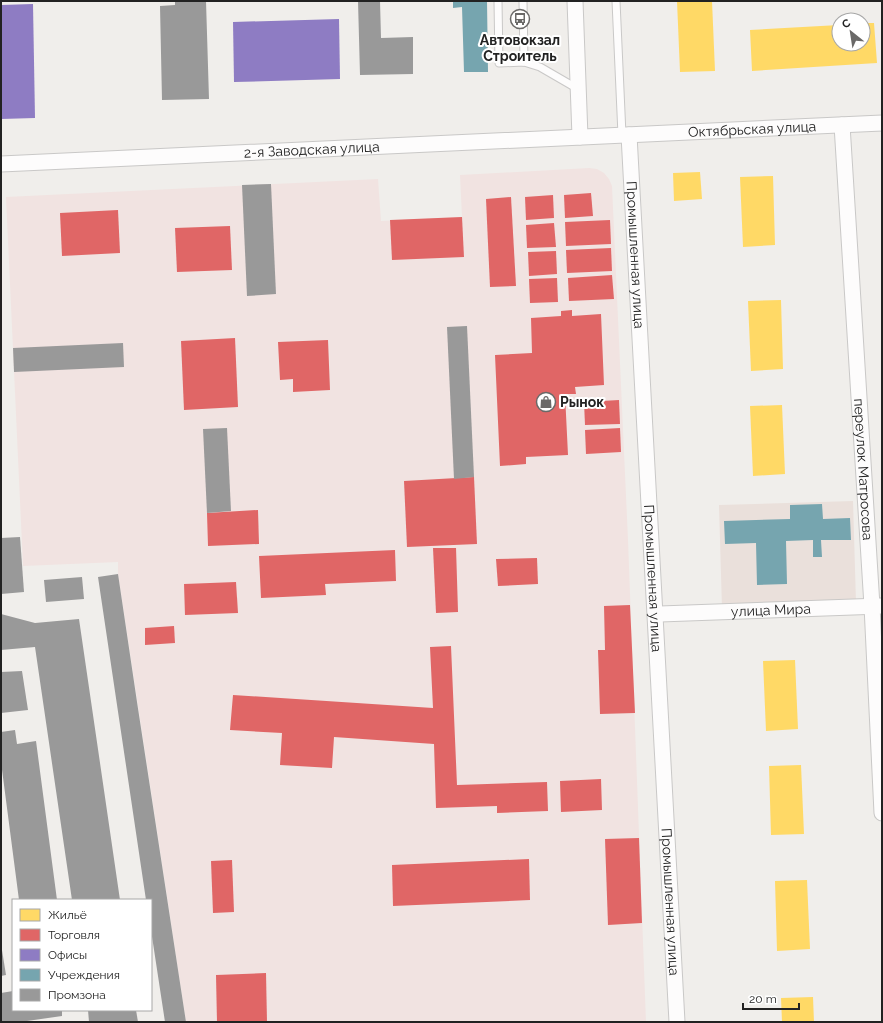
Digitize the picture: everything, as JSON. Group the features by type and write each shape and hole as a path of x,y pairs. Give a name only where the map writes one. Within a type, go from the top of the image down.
{"street":[{"path":"575,1 580,137"},
{"name":"Октябрьская улица","path":"625,135 882,123"},
{"name":"переулок Матросова","path":"842,125 877,606 882,813"},
{"name":"2-я Заводская улица","path":"1,164 625,135"},
{"name":"Промышленная улица","path":"625,135 677,1022"},
{"name":"улица Мира","path":"660,614 877,606"}],"lane":[{"path":"498,1 499,63 524,62 540,67 578,89"},
{"path":"523,1 524,62"},
{"path":"616,1 625,135"}],"shaded area":[{"path":"589,168 597,169 604,173 612,186 628,540 646,1022 186,1022 118,574 118,562 23,566 6,197 378,179 381,221 462,217 460,175"},
{"path":"853,501 856,603 722,608 719,505"}],"building: Жильё":[{"path":"677,1 712,1 715,71 680,72"},
{"path":"871,23 874,23 877,63 752,71 750,30 831,25 831,52 871,52"},
{"path":"700,172 702,199 674,201 673,173"},
{"path":"773,176 775,245 743,247 740,177"},
{"path":"781,300 783,369 751,371 748,301"},
{"path":"782,405 785,474 753,476 750,406"},
{"path":"795,660 798,729 766,731 763,661"},
{"path":"801,765 804,834 771,835 769,766"},
{"path":"807,880 810,949 777,951 775,881"},
{"path":"813,997 814,1022 782,1022 781,998"}],"building: Торговля":[{"path":"591,193 593,216 565,218 564,195"},
{"path":"553,195 554,218 526,220 525,197"},
{"path":"511,197 516,286 490,287 486,199"},
{"path":"118,210 120,253 62,256 60,213"},
{"path":"462,217 464,257 392,260 390,220"},
{"path":"610,220 611,244 566,246 565,222"},
{"path":"554,223 556,247 527,248 526,225"},
{"path":"230,226 232,270 177,272 175,228"},
{"path":"611,248 612,271 567,273 566,250"},
{"path":"556,251 557,274 529,276 528,252"},
{"path":"612,275 614,299 569,301 568,278"},
{"path":"557,278 558,302 530,303 529,279"},
{"path":"572,310 572,316 601,314 604,385 575,387 576,394 565,394 568,455 526,457 526,464 500,466 495,355 532,353 531,318 561,316 561,311"},
{"path":"235,338 238,407 184,410 181,341"},
{"path":"328,340 330,390 293,392 293,379 280,380 278,342"},
{"path":"619,400 620,424 585,425 584,402"},
{"path":"620,428 621,452 586,454 585,430"},
{"path":"474,477 477,544 407,547 404,481"},
{"path":"258,510 259,544 208,546 207,513"},
{"path":"433,548 456,548 458,612 436,613"},
{"path":"395,550 396,581 325,584 326,595 261,598 259,556"},
{"path":"537,558 538,584 498,586 496,559"},
{"path":"236,582 238,613 185,615 184,584"},
{"path":"630,605 635,713 600,714 598,650 605,650 604,606"},
{"path":"174,626 175,643 145,645 145,628"},
{"path":"451,646 457,785 547,782 548,811 497,813 497,806 436,808 434,744 334,737 332,768 280,765 282,733 230,730 233,695 433,708 430,647"},
{"path":"601,779 602,810 561,812 560,781"},
{"path":"639,838 642,923 608,925 605,839"},
{"path":"529,859 530,900 393,906 392,865"},
{"path":"232,860 234,912 213,913 211,861"},
{"path":"266,973 267,1022 217,1022 216,975"}],"building: Офисы":[{"path":"33,4 35,118 1,119 1,5"},
{"path":"339,19 340,79 234,82 233,22"}],"building: Учреждения":[{"path":"453,1 487,1 488,72 464,72 462,7 453,8"},
{"path":"822,504 823,519 850,518 851,540 821,540 822,557 813,557 813,540 786,541 787,584 757,585 756,543 725,544 724,521 790,519 790,505"}],"building: Промзона":[{"path":"175,1 206,1 209,99 162,100 160,6 175,5"},
{"path":"358,1 380,1 381,38 413,37 413,74 360,75"},
{"path":"271,184 276,294 247,296 242,185"},
{"path":"467,326 474,477 454,479 447,327"},
{"path":"123,343 124,367 14,372 13,348"},
{"path":"227,428 231,511 207,513 203,429"},
{"path":"20,537 24,592 1,594 1,538"},
{"path":"118,574 186,1022 165,1022 152,937 152,899 146,899 98,577"},
{"path":"82,577 84,599 46,602 44,580"},
{"path":"1,614 35,623 79,619 120,899 72,899 35,647 1,650"},
{"path":"22,671 28,710 1,713 1,672"},
{"path":"15,730 17,744 36,741 57,899 19,899 1,762 1,732"},
{"path":"1,944 6,975 1,976"},
{"path":"12,991 12,1011 62,1011 62,1016 20,1022 1,1022 1,993"},
{"path":"88,1011 136,1011 138,1022 89,1022"}],"place":[{"name":"Автовокзал Строитель","path":"520,19"},
{"name":"Рынок","path":"546,402"}]}
